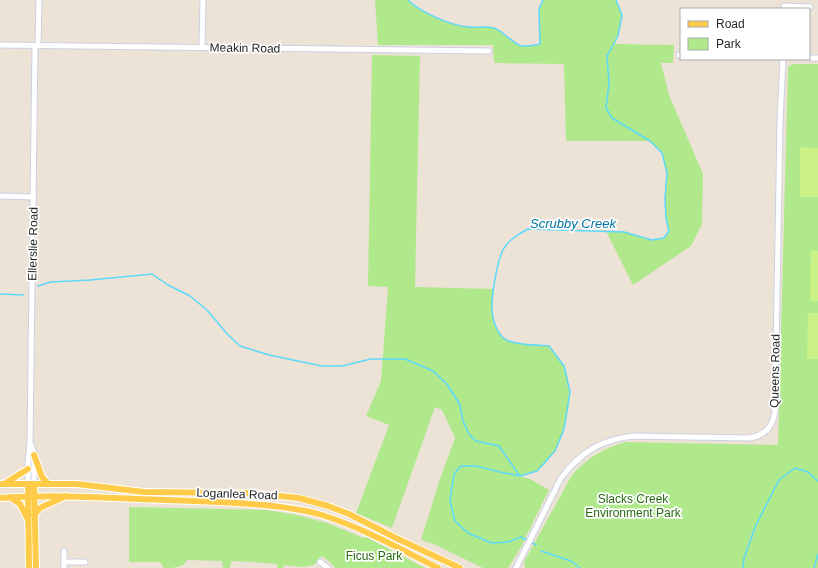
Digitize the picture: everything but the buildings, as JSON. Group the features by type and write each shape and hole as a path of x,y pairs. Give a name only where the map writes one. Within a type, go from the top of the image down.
{"main road":[{"path":"34,455 42,477 48,484"},
{"path":"2,484 28,469"},
{"name":"Loganlea Road","path":"2,484 77,484 131,491 266,494 299,498 328,506 349,514 460,568"},
{"path":"30,568 28,522 31,484"},
{"path":"31,496 34,515 36,568"},
{"path":"34,515 40,508 67,496"},
{"name":"Loganlea Road","path":"0,498 67,496 193,500 292,508 322,515 340,522 382,540 438,568"},
{"path":"10,497 20,504 28,522"}],"street":[{"name":"Ellerslie Road","path":"31,484 28,469 30,442 39,0"},
{"path":"202,47 203,0"},
{"path":"784,0 784,8 810,7"},
{"name":"Meakin Road","path":"0,45 489,51"},
{"name":"Queens Road","path":"516,568 554,490 569,467 579,457 591,449 604,442 617,438 649,436 750,438 762,434 771,425 775,411 780,129 783,60"},
{"path":"0,196 34,197"},
{"name":"Ellerslie Road","path":"30,442 34,455 31,484"},
{"path":"64,551 64,565 85,562"},
{"path":"520,561 520,568"},
{"path":"320,562 328,568"}],"green space":[{"path":"375,0 408,0 413,5 428,14 445,21 462,26 495,28 518,45 532,46 540,44 539,9 543,0 616,0 622,15 618,36 614,44 674,45 673,63 661,63 669,95 703,174 702,224 691,246 633,285 606,231 624,232 652,240 664,238 669,231 666,218 665,199 667,173 662,153 649,141 566,141 564,64 494,63 493,45 378,45"},
{"path":"372,55 420,56 415,287 494,289 492,311 494,323 503,338 514,343 549,346 563,363 568,378 569,392 566,422 555,450 538,470 520,476 530,479 549,490 520,549 508,568 483,568 436,545 421,540 440,479 455,438 442,410 435,407 392,528 356,513 389,425 366,416 381,381 388,287 368,286"},
{"name":"Slacks Creek Environment Park","path":"793,64 818,64 818,568 525,568 524,562 572,475 589,459 610,447 625,442 778,445 788,67"},
{"path":"800,147 818,148 818,197 800,197"},
{"path":"811,250 818,251 818,301 810,301"},
{"path":"808,313 818,313 818,359 807,359"},
{"name":"Ficus Park","path":"129,507 267,510 297,515 327,523 364,538 366,537 425,568 335,568 322,556 314,565 303,567 284,565 283,568 277,568 277,564 231,561 230,568 223,568 222,561 187,560 183,565 174,568 164,568 160,562 129,562"}],"waterway":[{"name":"Scrubby Creek","path":"408,0 413,5 428,14 454,24 472,27 495,28 515,43 522,46 540,44 539,9 543,0"},
{"name":"Scrubby Creek","path":"536,545 521,537 508,542 492,543 468,533 455,521 450,501 454,474 461,466 476,466 520,476 537,471 555,451 564,429 570,392 564,366 549,346 511,342 502,337 496,328 492,311 492,297 499,261 506,245 528,229 624,232 652,240 664,238 669,231 666,218 665,199 667,173 662,153 650,141 612,118 606,108 609,83 607,56 618,36 622,15 616,0"},
{"path":"38,286 51,282 152,274 168,285 190,296 207,310 228,335 240,346 269,355 322,366 342,366 371,359 405,359 433,371 447,384 460,405 463,421 469,434 476,441 499,446 519,475"},
{"path":"0,294 23,295"},
{"name":"Scrubby Creek","path":"743,568 744,558 756,525 779,480 795,468 808,472 818,481"},
{"name":"Scrubby Creek","path":"541,551 571,561 580,568"},
{"name":"Scrubby Creek","path":"814,568 818,554"}]}
